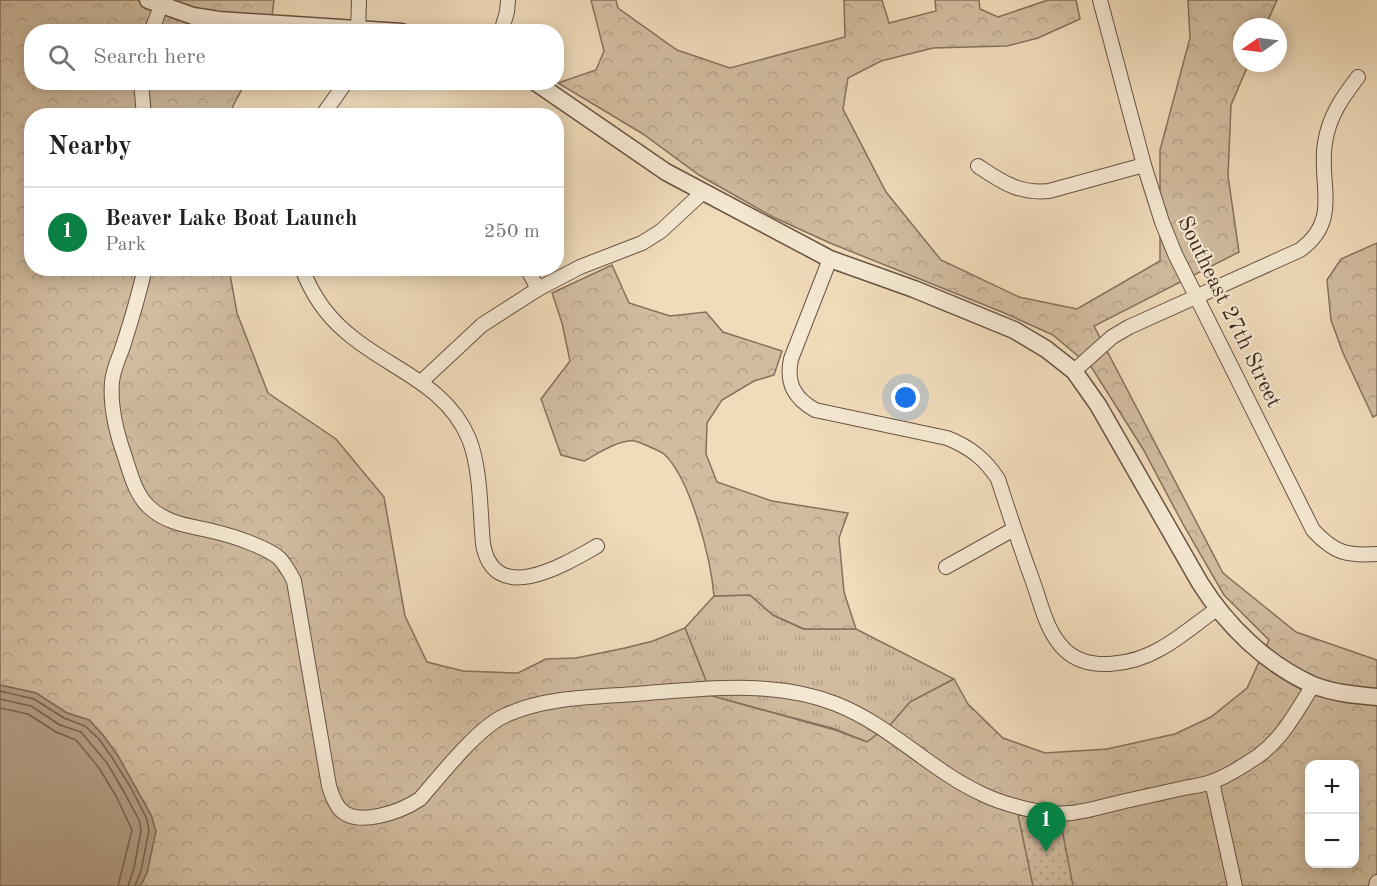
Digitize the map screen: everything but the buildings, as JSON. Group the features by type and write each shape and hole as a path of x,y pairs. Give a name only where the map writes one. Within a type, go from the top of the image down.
{"street":[{"path":"358,24 359,0"},
{"path":"503,24 508,0"},
{"name":"Southeast 27th Street","path":"1100,0 1144,165 1162,222 1195,296 1313,530 1335,550 1358,556 1377,554"},
{"path":"152,24 155,3 193,16 270,24"},
{"path":"1074,371 1112,337 1195,296 1300,250 1311,242 1324,220 1327,205 1325,144 1330,122 1337,104 1358,77"},
{"path":"142,90 143,108"},
{"path":"328,108 340,90"},
{"path":"547,90 666,172 830,259 915,289 1014,330 1046,349 1074,371 1119,439 1217,609 1266,656 1313,685 1339,693 1377,697"},
{"path":"978,166 1004,183 1034,192 1144,165"},
{"path":"564,275 642,243 660,231 703,192"},
{"path":"830,259 791,359 790,384 796,394 804,404 816,410 947,438 962,444 988,463 998,479 1050,628 1056,641 1066,652 1079,659 1108,664 1148,655 1162,648 1217,609"},
{"path":"143,276 138,302 112,380 114,414 130,474 138,493 147,506 158,514 171,521 219,532 266,550 278,557 287,567 294,581 329,786 339,809 346,813 355,816 370,816 389,814 406,808 420,799 486,728 505,715 567,700 728,688 784,691 836,704 873,722 950,776 983,795 1029,809 1070,813 1212,782 1258,756 1277,739 1293,719 1313,685"},
{"path":"306,276 315,296 328,315 346,333 422,381 458,419 469,439 475,459 485,557 493,568 501,575 520,578 555,568 597,546"},
{"path":"531,276 538,289"},
{"path":"422,381 482,325 563,276"},
{"path":"946,567 1014,529"},
{"path":"1212,782 1235,886"},
{"path":"1376,886 1377,882"}],"green space":[{"path":"0,0 274,0 271,24 24,24 24,90 241,90 233,108 24,108 24,276 230,276 237,313 268,393 336,439 384,497 405,616 427,662 463,671 518,673 546,659 576,658 625,648 653,641 685,628 712,696 835,730 867,742 891,724 910,702 954,679 968,704 1003,738 1045,753 1107,749 1175,734 1211,717 1247,688 1269,640 1224,595 1143,449 1092,368 1053,335 1002,312 830,243 773,217 699,175 643,134 564,87 564,81 596,70 604,51 591,0 616,0 618,8 677,50 730,68 845,37 844,0 882,0 889,23 936,11 935,0 979,0 980,9 998,17 1048,0 1076,0 1080,19 1038,38 1007,46 933,48 881,61 848,78 843,109 886,192 941,260 1019,297 1077,309 1160,261 1160,150 1190,38 1188,0 1277,0 1269,18 1233,18 1233,72 1245,72 1231,105 1228,176 1239,252 1094,326 1223,573 1296,632 1377,660 1377,886 140,886 147,873 155,830 151,815 118,756 103,735 89,720 67,713 36,693 0,685"},
{"path":"1377,243 1377,415 1373,417 1343,353 1331,320 1327,280 1341,259"},
{"path":"612,265 629,303 670,316 706,312 723,332 782,351 774,375 754,381 722,400 707,423 706,454 717,482 772,501 848,513 839,538 844,592 856,629 804,629 773,615 750,595 714,596 709,562 691,500 674,466 664,454 635,441 629,441 608,448 584,461 561,455 541,399 570,361 562,323 552,293"},
{"path":"750,595 773,615 803,629 856,629 954,679 910,702 891,724 867,742 835,729 712,696 685,628 714,596"},
{"path":"1018,815 1060,819 1073,886 1033,886"}],"water":[{"path":"0,685 36,693 67,713 89,720 118,756 151,815 156,831 147,873 140,886 0,886"}],"place":[{"name":"Beaver Lake Boat Launch","path":"1046,852"}]}
